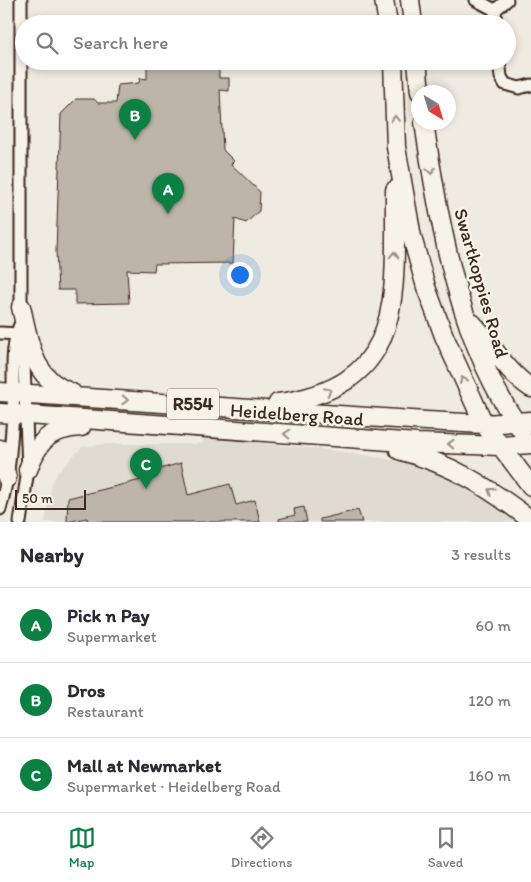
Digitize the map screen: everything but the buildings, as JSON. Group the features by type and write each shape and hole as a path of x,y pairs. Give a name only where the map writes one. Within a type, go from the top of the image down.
{"main road":[{"path":"384,0 386,15"},
{"path":"410,0 412,15"},
{"path":"388,70 394,90"},
{"path":"246,408 300,400 324,394 363,368 375,352 391,314 394,292 396,147 393,70"},
{"path":"418,70 419,85"},
{"name":"Swartkoppies Road","path":"425,130 441,228 467,317 487,375 524,422 531,443"},
{"path":"396,147 412,236 426,287 444,336 484,424 531,486"},
{"path":"21,314 32,355 40,370 59,388 88,398"},
{"path":"467,317 486,338 506,367 531,388"},
{"name":"Heidelberg Road","path":"13,393 484,424 524,422"},
{"name":"Heidelberg Road","path":"13,414 370,440 500,446 531,443"},
{"path":"28,470 37,448 56,431 67,428 154,425"},
{"path":"370,440 454,468 501,497 531,520"},
{"path":"0,449 7,478"}],"street":[{"path":"21,0 21,15"},
{"path":"476,0 495,10"},
{"path":"495,10 507,0"},
{"path":"495,10 495,15"},
{"path":"0,509 7,478 21,314 21,70"},
{"path":"500,70 505,84 519,88 531,85"},
{"path":"0,333 19,334"},
{"path":"13,414 28,470 20,522"}],"shaded area":[{"path":"206,437 346,452 438,468 528,522 45,522 52,483 58,472 82,447 105,444 201,444"}],"place":[{"name":"Dros","path":"135,140"},
{"name":"Pick n Pay","path":"168,214"},
{"name":"Mall at Newmarket","path":"146,489"}]}
